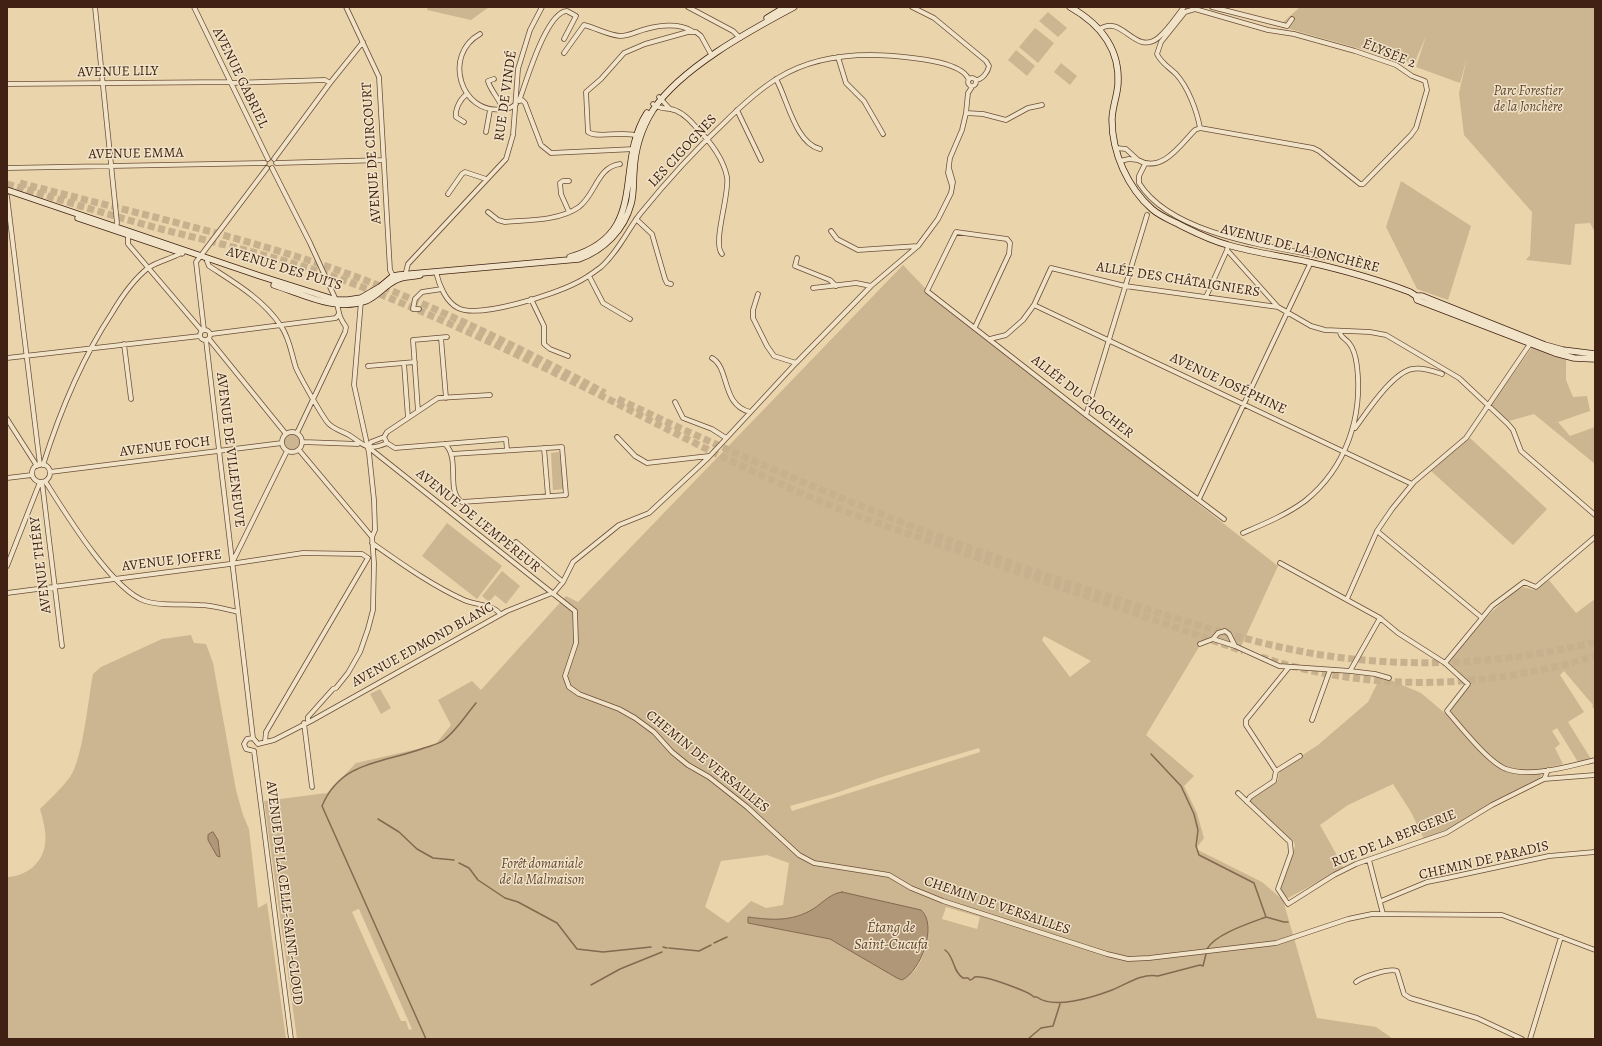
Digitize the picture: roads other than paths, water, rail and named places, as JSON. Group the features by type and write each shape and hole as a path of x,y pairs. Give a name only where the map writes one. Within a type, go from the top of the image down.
{"street":[{"path":"95,7 116,229"},
{"name":"AVENUE GABRIEL","path":"194,7 268,159"},
{"name":"AVENUE DE CIRCOURT","path":"346,7 379,78 390,270 394,278"},
{"name":"RUE DE VINDÉ","path":"405,276 408,264 506,159 513,135 517,74 524,48 542,7"},
{"path":"688,7 733,31 739,37"},
{"path":"419,309 413,309 413,304 422,292 442,289 436,272 564,260 582,253 601,242 617,224 627,199 634,149 640,124 654,105 686,72 785,7"},
{"path":"739,37 794,7"},
{"path":"912,7 934,18 986,62 989,66 988,70 981,79 976,80 972,78 969,80 968,84 972,87"},
{"name":"AVENUE DE LA JONCHÈRE","path":"1070,7 1100,29 1114,51 1118,69 1118,86 1112,121 1116,148 1120,161 1133,187 1154,210 1181,225 1228,247 1310,262 1353,272 1381,281 1416,296 1419,294 1531,342"},
{"path":"1100,29 1104,26 1122,28 1133,38 1142,43 1158,38 1184,7"},
{"path":"1212,7 1287,26 1292,19"},
{"name":"ÉLYSÉE 2","path":"1195,8 1268,30 1294,34 1355,51 1396,65 1415,77 1425,81 1427,90 1416,128 1395,153 1364,184 1360,184 1319,151 1310,148 1200,128 1184,85 1177,74 1160,61 1157,54 1161,42 1185,12 1195,8"},
{"path":"480,34 467,44 462,52 460,74 467,94 478,104 490,110 512,108 519,101 549,26 559,14 567,11 576,16 564,39"},
{"path":"564,53 584,25 620,36 634,34 647,28 677,25 699,33 710,55"},
{"path":"638,136 629,133 594,134 588,132 586,92 601,79 624,53 645,44 692,31"},
{"path":"200,336 203,330 196,262 268,166 275,161 330,83 363,42"},
{"name":"LES CIGOGNES","path":"442,289 458,308 479,311 510,306 574,285 589,276 602,266 616,249 636,219 693,152 737,110 776,79 789,71 824,60 867,54 924,60 960,69 966,74 969,80"},
{"path":"838,57 846,83 864,101 883,134"},
{"path":"494,79 488,81 488,84 498,97 503,109"},
{"path":"776,79 786,104 801,133 809,143 820,149"},
{"name":"AVENUE LILY","path":"7,84 325,80 330,83"},
{"path":"552,594 563,582 573,562 619,525 649,513 709,456 871,286 918,246 938,219 951,193 953,182 949,168 950,158 960,137 966,113 968,93 972,87 976,85 976,80"},
{"path":"464,122 456,117 455,114 461,100 467,94"},
{"path":"660,98 670,109 688,118 707,139 720,157 727,178 728,187 719,250 722,254"},
{"path":"519,101 522,100 525,103 541,145 548,152 557,153 634,149"},
{"path":"654,105 664,110 670,109"},
{"path":"966,113 983,114 1006,120 1028,108 1042,105"},
{"path":"486,132 490,110"},
{"path":"737,110 761,160"},
{"path":"1116,148 1126,149 1145,164 1163,160 1170,157 1195,130 1200,128"},
{"path":"297,433 346,329 338,316 337,302 310,243 268,166 268,159 275,161 384,160"},
{"path":"1120,161 1129,159 1138,160"},
{"path":"488,212 498,220 505,222 551,218 569,212 586,201 602,173 607,168 620,164"},
{"path":"1145,164 1139,183 1158,204 1174,214 1222,236 1336,258"},
{"name":"AVENUE EMMA","path":"7,168 111,166 268,166"},
{"path":"448,194 465,172 486,179"},
{"path":"569,181 563,181 560,184 560,189 569,212"},
{"name":"AVENUE DES PUITS","path":"7,190 71,214"},
{"path":"7,195 40,465"},
{"name":"AVENUE DES PUITS","path":"7,195 156,242 277,284"},
{"path":"1086,415 1147,215"},
{"path":"636,219 652,234 665,279 667,283 671,284"},
{"name":"AVENUE DES PUITS","path":"116,229 128,236 156,242 181,253 200,257 206,261 307,294 337,302 361,300 394,278 436,272"},
{"path":"830,231 837,239 858,250 918,246"},
{"name":"ALLÉE DU CLOCHER","path":"975,327 1009,254 1010,243 1007,240 956,232 927,291 1086,415 1224,519"},
{"path":"128,236 128,244 203,330 208,330 211,334"},
{"path":"1206,297 1228,247 1278,308 1311,326 1325,330 1340,332 1370,332 1386,336 1459,378 1513,430 1520,451 1595,515"},
{"path":"181,253 149,267 129,286 91,348 58,417 40,465 33,470 32,475 35,480 43,482 115,579 129,592 145,601 161,605 200,605 238,612"},
{"path":"797,258 795,266 830,280 836,286"},
{"path":"206,261 209,266 257,300 269,311 281,326 290,343 297,369 328,423 348,435 359,444"},
{"path":"1199,499 1310,262"},
{"name":"ALLÉE DES CHÂTAIGNIERS","path":"1034,305 1050,268 1125,286 1278,308"},
{"path":"589,276 603,303 630,319"},
{"path":"813,288 856,283 871,286"},
{"path":"758,294 753,310 753,318 767,346 774,356 796,363"},
{"name":"AVENUE DE LA JONCHÈRE","path":"1416,296 1417,300 1531,342"},
{"path":"531,299 544,326 544,344 550,349 568,356"},
{"path":"312,787 306,722 308,717 333,689 336,688 348,673 360,652 373,610 372,537 375,530 375,515 368,447 354,385 361,300"},
{"path":"990,339 1006,335 1023,320 1034,305"},
{"name":"AVENUE JOSÉPHINE","path":"1034,305 1412,484"},
{"path":"207,340 211,334 281,326 336,318 338,316"},
{"path":"1243,533 1283,515 1305,501 1327,480 1344,452 1353,430 1356,416 1358,389 1357,364 1350,344 1340,335 1340,332"},
{"path":"7,358 200,336 202,339 207,340 286,434"},
{"path":"418,411 413,340 447,337"},
{"path":"441,338 446,398"},
{"name":"AVENUE DE VILLENEUVE","path":"207,340 218,451 232,563"},
{"path":"1531,342 1557,349 1595,354"},
{"path":"1531,342 1574,358 1595,359"},
{"path":"1347,599 1376,531 1412,484 1466,438 1531,342"},
{"path":"124,344 130,399"},
{"path":"712,358 720,369 732,400 738,406 750,412"},
{"path":"368,366 415,362"},
{"path":"404,363 408,418"},
{"path":"1353,430 1384,390 1410,369 1420,368 1442,374"},
{"path":"368,447 370,442 384,437 387,432 438,398 490,395"},
{"path":"675,402 683,418 712,429 726,438"},
{"path":"1356,416 1362,419"},
{"path":"7,419 40,465 48,468 50,472 49,477 43,482 9,557 7,566"},
{"path":"383,427 387,432"},
{"path":"287,451 282,443 286,434 292,432 297,433 302,438 299,450"},
{"path":"384,437 387,443 395,448 506,439 507,450"},
{"path":"616,437 632,454 647,463 709,456"},
{"path":"302,442 359,444 377,448 387,443"},
{"name":"AVENUE FOCH","path":"50,472 282,443"},
{"path":"445,444 452,454 455,492 458,499 466,502 566,495 562,447 452,454"},
{"name":"AVENUE DE L'EMPEREUR","path":"368,447 575,611"},
{"path":"544,448 548,496"},
{"path":"299,450 372,537"},
{"path":"287,451 292,452 299,450"},
{"path":"232,563 287,451"},
{"path":"7,478 32,475"},
{"name":"AVENUE THÉRY","path":"43,482 62,646"},
{"path":"1376,531 1481,617"},
{"path":"1445,662 1481,617 1492,606 1524,582 1536,588 1595,537"},
{"path":"516,542 563,582"},
{"path":"372,543 447,592 470,602 494,608 500,614"},
{"path":"231,550 240,547"},
{"name":"AVENUE JOFFRE","path":"7,593 303,553 340,552 362,554 368,558 373,558"},
{"path":"264,742 266,732 368,558"},
{"path":"1280,562 1380,618 1398,633 1445,662 1468,684 1447,711 1462,729 1495,762 1506,769 1517,772 1548,770 1595,760"},
{"name":"AVENUE DE LA CELLE-SAINT-CLOUD","path":"232,563 253,738 247,739 244,744 246,749 254,751 291,1039"},
{"name":"AVENUE EDMOND BLANC","path":"306,722 500,614 514,607 552,594"},
{"name":"CHEMIN DE VERSAILLES","path":"575,611 576,643 565,676 569,687 579,694 619,709 635,718 654,732 672,752 688,765 709,777 748,807 799,855 814,863 889,875 911,888 965,909 1107,954 1128,959 1169,956 1276,943 1348,919 1372,914 1502,915 1595,950"},
{"path":"1350,670 1380,618"},
{"path":"1200,644 1213,639 1218,633 1225,632 1229,634 1235,646"},
{"path":"1213,639 1235,646 1274,665 1289,668 1350,670 1389,678"},
{"path":"1238,793 1246,802 1250,797 1274,781 1276,771 1246,725 1246,720 1289,668"},
{"path":"1312,720 1330,670"},
{"path":"322,702 326,712"},
{"path":"254,751 258,744 274,740 306,722"},
{"path":"253,738 258,744"},
{"path":"1276,771 1300,756"},
{"path":"1548,770 1544,779 1595,775"},
{"name":"RUE DE LA BERGERIE","path":"1246,802 1290,842 1291,853 1278,889 1288,904 1334,875 1356,864 1446,833 1492,805 1544,779"},
{"name":"CHEMIN DE PARADIS","path":"1381,901 1427,882 1549,856 1595,852"},
{"path":"1369,860 1381,901 1383,914"},
{"path":"1530,1039 1561,937"},
{"path":"1356,982 1360,979 1379,973 1394,970 1397,971 1404,994 1410,998 1478,1018 1522,1039"}],"water":[{"path":"213,832 218,840 220,857 217,856 208,840 208,835"},
{"name":"Étang de Saint-Cucufa","path":"842,892 921,910 926,917 928,926 925,947 921,958 909,975 902,980 897,978 830,939 748,923 748,917 781,919 797,916 813,909 833,895"}],"waterway":[{"path":"426,1039 322,806 330,791 340,780 352,771 366,765 409,753 442,741 457,728 476,703"},
{"path":"1151,754 1181,786 1194,814 1198,830 1196,846 1199,855 1254,883 1266,917"},
{"path":"378,819 399,832 417,849 433,858 454,860"},
{"path":"459,863 469,868 478,880 505,898 518,902 557,923 577,949 603,952 651,947"},
{"path":"1207,949 1211,944 1225,934 1266,917 1288,922"},
{"path":"714,943 727,937"},
{"path":"669,948 699,951 711,945"},
{"path":"663,947 667,948"},
{"path":"945,950 950,956 957,972 963,978 968,978 970,980 975,977 987,978 1030,994 1044,1001 1053,1002 1085,999 1146,976 1158,976 1200,965 1203,966 1206,954"},
{"path":"591,985 620,969 662,952"},
{"path":"1028,1039 1041,1028 1053,1026 1060,1004"}],"tunnel":[{"path":"20,183 253,243 329,267 435,309 538,358 605,393"},
{"path":"7,184 142,224 313,269 362,287 486,340 608,399 728,460 820,501 852,514 1243,651"},
{"path":"618,399 761,464 954,542 1120,600 1228,634 1274,646 1344,658 1407,663 1439,663 1533,654 1595,642"},
{"path":"1261,657 1302,669 1343,677 1385,681 1428,682 1470,680 1512,675 1554,667 1595,656"}],"park label":[{"name":"Parc Forestier de la Jonchère","path":"1528,100"},
{"name":"Forêt domaniale de la Malmaison","path":"542,874"}]}
